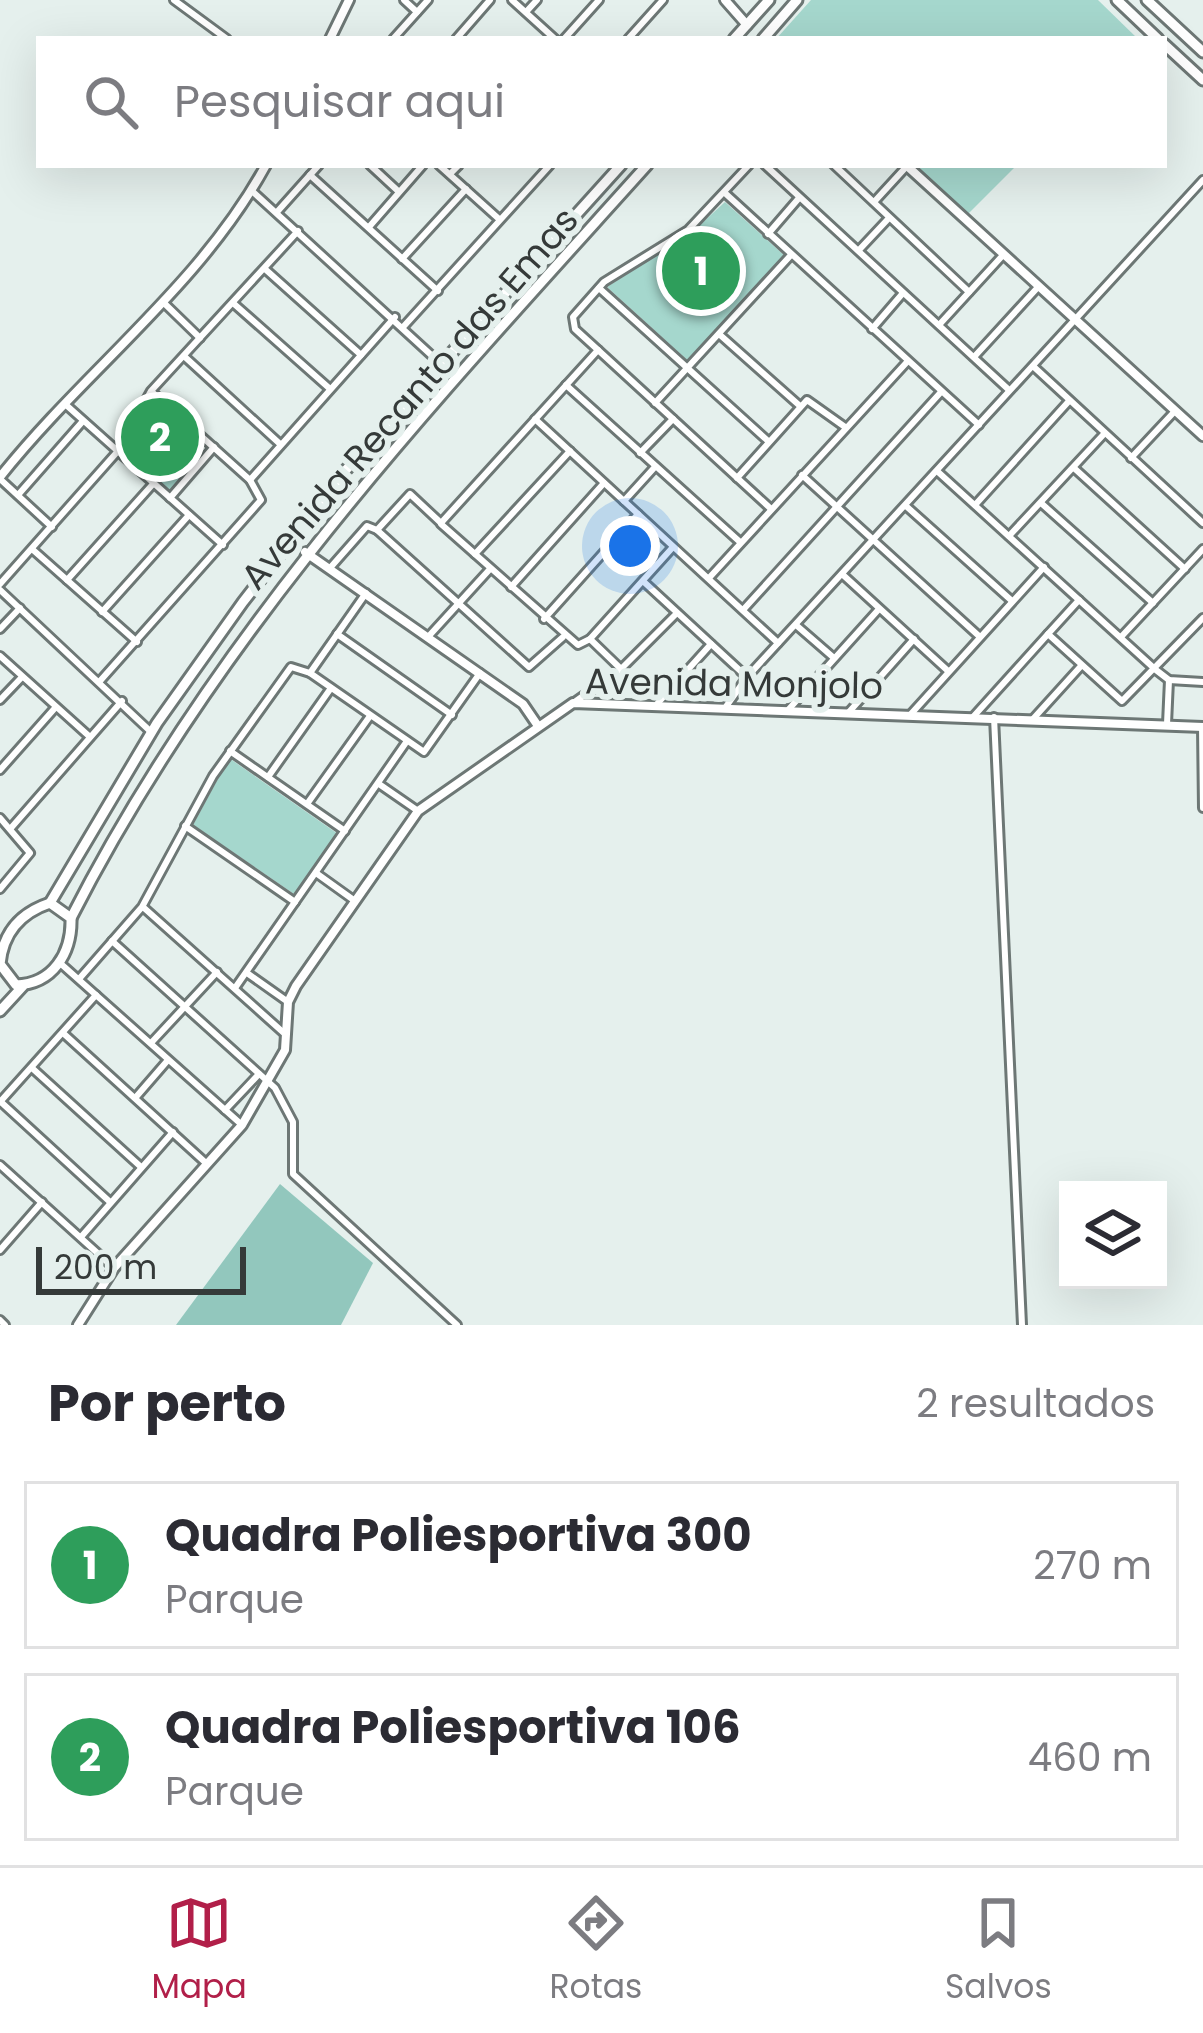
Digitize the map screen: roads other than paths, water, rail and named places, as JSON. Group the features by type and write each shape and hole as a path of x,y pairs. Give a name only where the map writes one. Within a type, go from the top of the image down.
{"main road":[{"path":"737,36 769,0"},
{"path":"769,36 797,0"},
{"path":"1118,0 1155,36"},
{"path":"1147,0 1203,52"},
{"path":"1167,47 1203,80"},
{"name":"Avenida Recanto das Emas","path":"50,903 151,726 214,644 366,448 618,168"},
{"name":"Avenida Recanto das Emas","path":"71,918 106,850 201,696 305,552 644,168"},
{"path":"385,428 390,443 401,440"},
{"path":"366,448 381,451 379,464"},
{"path":"214,644 226,658"},
{"path":"183,687 197,688 201,696"},
{"path":"90,838 106,850"},
{"path":"0,1011 23,986 60,963 70,943 71,918 50,903 11,929 2,949 1,972 23,986"}],"street":[{"path":"174,0 185,14 222,36"},
{"path":"332,36 350,0"},
{"path":"404,0 417,12"},
{"path":"396,36 428,0"},
{"path":"459,36 490,0"},
{"path":"512,0 552,36"},
{"path":"526,12 537,0"},
{"path":"567,36 599,0"},
{"path":"725,0 749,22"},
{"path":"630,36 658,2"},
{"path":"52,527 0,478 62,401 164,302 252,191 264,168"},
{"path":"277,212 316,168"},
{"path":"373,168 399,192"},
{"path":"369,227 420,168"},
{"path":"443,168 501,220"},
{"path":"450,174 456,168"},
{"path":"404,326 547,168"},
{"path":"747,168 688,230 599,288 572,320 598,350 770,508"},
{"path":"767,168 1010,391"},
{"path":"836,168 969,292"},
{"path":"874,202 905,168"},
{"path":"909,168 1203,436"},
{"path":"310,175 438,290"},
{"path":"725,708 747,677 1203,180"},
{"path":"403,259 466,189"},
{"path":"252,191 395,317 441,364"},
{"path":"726,194 979,425"},
{"path":"768,234 800,198"},
{"path":"859,250 890,217"},
{"path":"151,726 0,587 118,451 152,392 298,231"},
{"path":"939,325 1004,254"},
{"path":"655,403 790,255"},
{"path":"264,268 361,355"},
{"path":"974,357 1039,286"},
{"path":"599,288 768,442"},
{"path":"872,329 904,292"},
{"path":"164,302 200,338"},
{"path":"232,303 329,388"},
{"path":"250,479 395,317"},
{"path":"719,334 800,406"},
{"path":"441,523 598,350"},
{"path":"184,356 280,444"},
{"path":"709,578 907,362"},
{"path":"1033,367 1203,523"},
{"path":"566,386 740,542"},
{"path":"100,681 258,506 261,495 250,479 152,392"},
{"path":"743,610 941,392"},
{"path":"737,478 810,400 845,427"},
{"path":"975,506 1069,400"},
{"path":"62,401 223,545"},
{"path":"1131,458 1175,411"},
{"path":"535,419 778,643"},
{"path":"640,453 673,419"},
{"path":"18,495 84,421"},
{"path":"1009,536 1105,434"},
{"path":"170,498 214,448"},
{"path":"475,554 570,451"},
{"path":"624,501 655,467"},
{"path":"1074,468 1185,569"},
{"path":"938,471 1156,670 1169,680 1202,680"},
{"path":"802,475 980,637"},
{"path":"511,586 604,483"},
{"path":"67,580 153,484"},
{"path":"377,530 410,494 563,637 578,645 590,639 674,547"},
{"path":"1042,503 1153,603"},
{"path":"906,506 1012,602"},
{"path":"544,619 638,514"},
{"path":"102,612 189,515"},
{"path":"330,568 367,526 530,668 563,637"},
{"path":"32,549 137,642"},
{"path":"1121,637 1203,549"},
{"path":"305,552 523,704 538,726"},
{"path":"910,715 1043,567"},
{"path":"428,637 490,568"},
{"path":"842,574 948,671"},
{"path":"643,581 747,677"},
{"path":"310,673 366,593"},
{"path":"973,717 1079,600"},
{"path":"0,629 20,608"},
{"path":"789,709 879,609"},
{"path":"573,703 621,669 677,613"},
{"path":"1048,634 1122,700 1203,618"},
{"path":"796,625 834,658"},
{"path":"337,634 452,715"},
{"path":"590,639 621,669"},
{"path":"849,712 914,640"},
{"path":"657,704 711,644"},
{"path":"0,656 90,737"},
{"path":"1034,719 1081,666"},
{"path":"79,979 142,907 230,751 290,667 310,673 424,752 480,673"},
{"path":"0,700 22,677"},
{"path":"1166,726 1169,680"},
{"path":"599,686 602,702"},
{"path":"268,777 331,688"},
{"path":"11,828 122,701"},
{"name":"Avenida Monjolo","path":"288,1002 418,811 573,703 1203,727"},
{"path":"0,770 55,707"},
{"path":"307,804 370,716"},
{"path":"994,717 1022,1325"},
{"path":"1203,727 1203,808"},
{"path":"235,988 407,741"},
{"path":"230,751 345,831"},
{"path":"379,784 418,811"},
{"path":"0,818 30,853 0,889"},
{"path":"184,826 296,902"},
{"path":"316,873 355,901"},
{"path":"142,907 288,1036"},
{"path":"112,941 263,1077 293,1122 293,1174 457,1325"},
{"path":"60,963 242,1125"},
{"path":"152,1043 217,972"},
{"path":"78,1325 114,1268 242,1125 288,1036 288,1002 247,973"},
{"path":"96,995 0,1102 110,1202"},
{"path":"63,1033 208,1165"},
{"path":"136,1097 169,1060"},
{"path":"32,1068 141,1167"},
{"path":"225,1110 263,1077"},
{"path":"81,1237 173,1132"},
{"path":"0,1165 114,1268"},
{"path":"0,1250 42,1202"}],"place":[{"name":"Quadra Poliesportiva 300","path":"701,271"},
{"name":"Quadra Poliesportiva 106","path":"160,437"}]}
